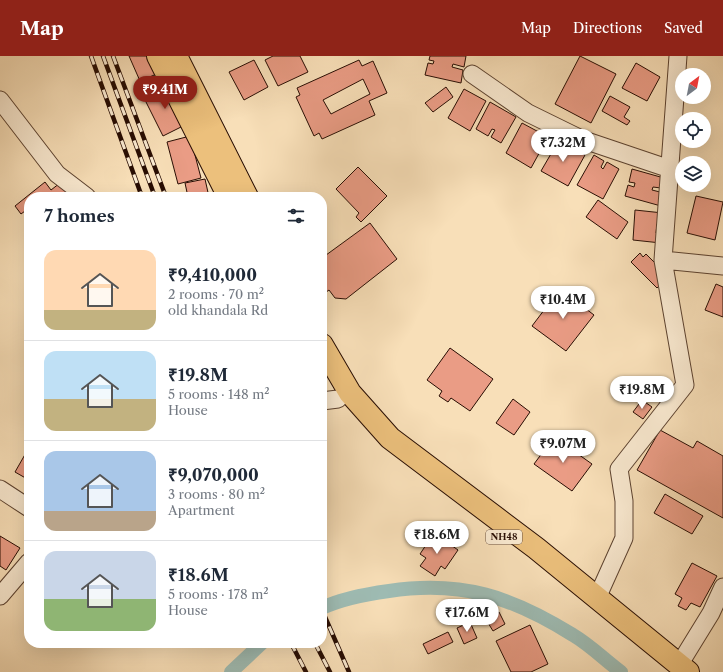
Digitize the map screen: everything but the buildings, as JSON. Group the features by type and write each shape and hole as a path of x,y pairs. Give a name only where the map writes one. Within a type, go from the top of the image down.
{"highway":[{"path":"158,56 226,192"},
{"path":"176,56 244,192"},
{"name":"NH48","path":"327,354 350,393 390,438 536,548 597,598 680,670"},
{"name":"NH48","path":"327,389 330,400 384,445 680,670"}],"street":[{"path":"597,598 624,538 624,501 619,469 685,385 663,260 678,56"},
{"path":"472,74 528,113 581,139 670,169"},
{"path":"2,105 57,174 80,192"},
{"path":"663,260 723,266"},
{"path":"0,489 24,505"},
{"path":"0,596 24,568"},
{"path":"680,670 711,613 723,587"}],"waterway":[{"path":"327,606 355,597 415,588 463,590 486,595 507,601 551,622 585,643 621,672"},
{"path":"231,672 257,648"}],"railway":[{"path":"91,56 140,192"},
{"path":"103,56 153,192"},
{"path":"113,56 164,192"},
{"path":"327,621 349,672"},
{"path":"294,648 306,672"},
{"path":"318,648 330,672"}]}
